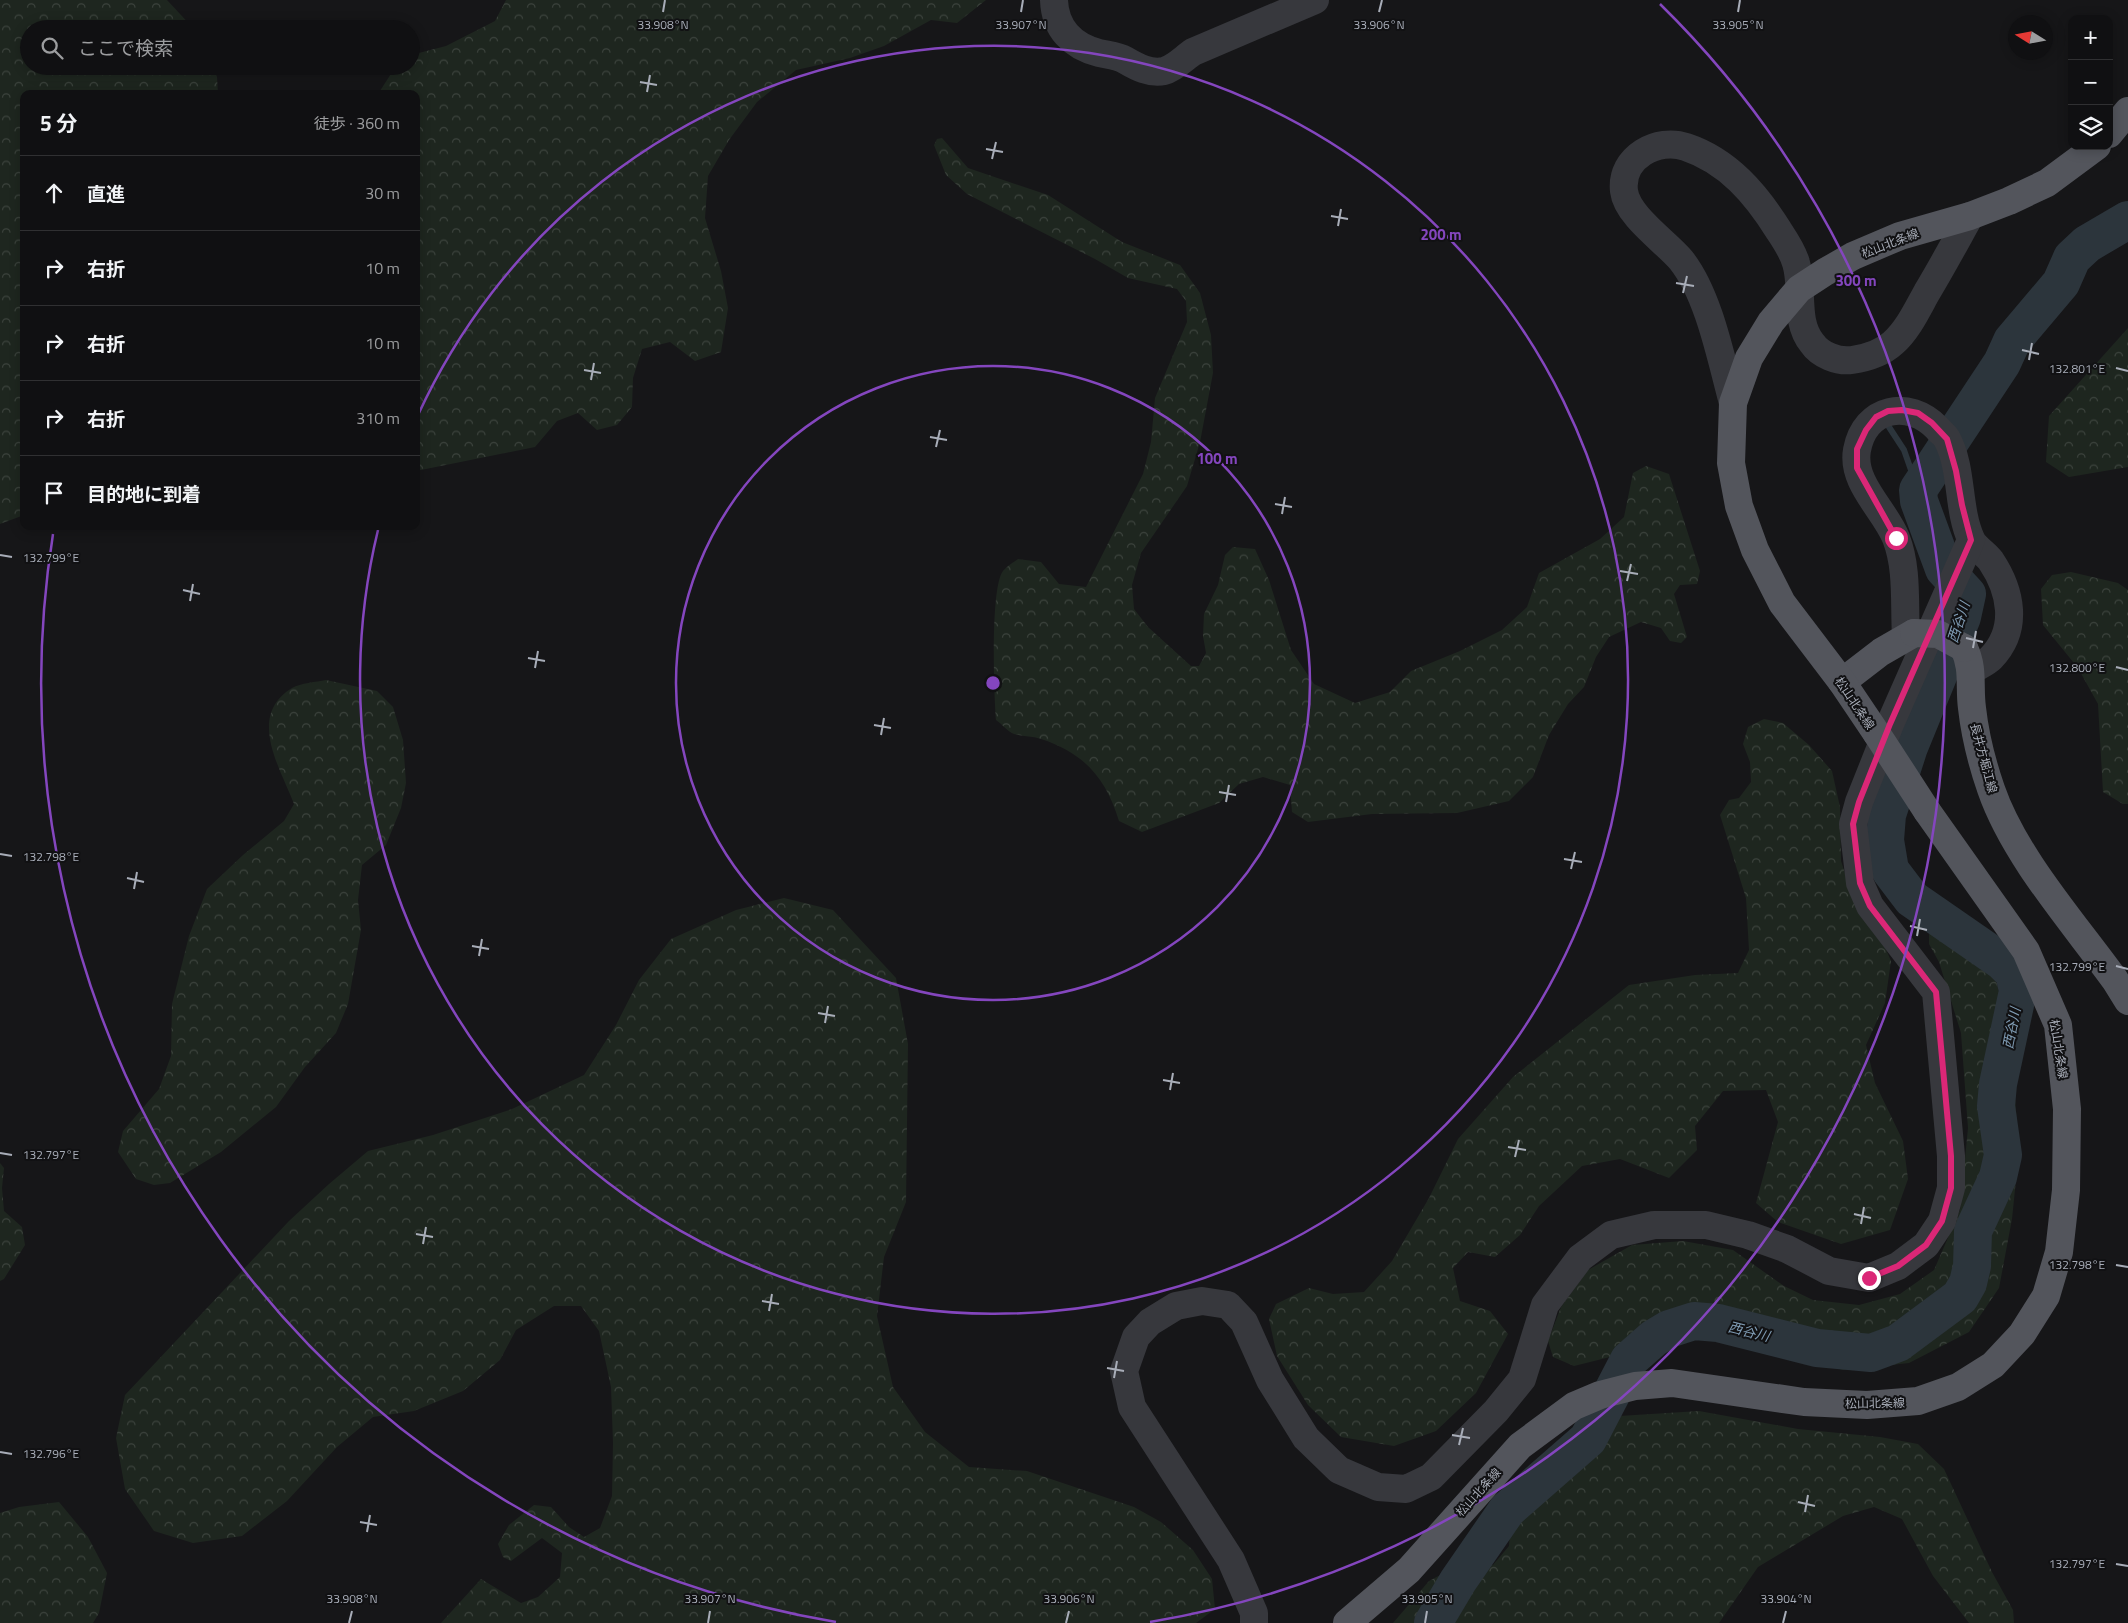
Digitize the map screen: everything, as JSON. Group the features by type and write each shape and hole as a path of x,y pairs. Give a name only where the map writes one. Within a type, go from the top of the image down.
{"main road":[{"path":"2113,129 2128,111"},
{"name":"松山北条線","path":"1347,1623 1408,1570 1520,1446 1574,1406 1635,1386 1672,1383 1804,1402 1866,1405 1918,1402 1958,1388 1993,1365 2022,1334 2046,1296 2059,1252 2066,1190 2067,1109 2058,1025 2026,950 1927,810 1842,682 1782,603 1755,550 1739,506 1731,463 1733,403 1749,358 1771,322 1798,289 1853,256 1893,240 1970,216 2047,184 2092,150"},
{"path":"1842,682 1910,634 1938,634 1968,659"},
{"name":"長井方堀江線","path":"1968,659 1977,739 1992,790 2024,855 2115,980 2128,1001"}],"street":[{"path":"1054,0 1054,14 1072,42 1088,50 1124,60 1134,67 1164,71 1176,65 1193,52 1315,0"},
{"path":"1733,403 1705,303 1682,261 1638,216 1624,192 1625,179 1631,164 1645,149 1667,143 1687,147 1738,177 1760,200 1797,264 1803,326 1812,344 1826,355 1842,361 1864,358 1893,343 1905,327 1970,216"},
{"path":"1254,1623 1254,1613 1231,1560 1132,1407 1124,1371 1136,1337 1150,1322 1176,1306 1202,1301 1228,1305 1244,1322 1270,1380 1306,1438 1339,1470 1378,1487 1406,1489 1431,1478 1496,1410 1522,1379 1545,1306 1580,1258 1611,1235 1654,1225 1706,1225 1748,1235 1787,1249 1829,1271 1869,1278 1898,1266 1926,1245 1932,1237 1942,1221 1951,1188 1951,1156 1936,992 1870,906 1860,883 1853,824 1859,802 1890,724 1966,552 1962,505 1956,471 1947,439 1932,423 1918,413 1902,410 1888,411 1876,417 1866,430 1857,449 1857,468 1896,538 1904,575 1910,634"},
{"path":"1966,552 1989,559 2002,581 2010,601 2010,623 2004,640 1991,658 1968,659"}],"green space":[{"path":"0,0 167,0 186,20 20,20 20,75 216,75 218,90 20,90 20,516 0,524"},
{"path":"506,0 986,0 957,23 931,20 884,46 850,58 796,70 757,102 729,140 708,176 705,218 721,271 728,308 721,352 695,361 670,342 642,349 633,378 632,407 617,425 597,430 578,413 557,421 535,447 420,470 420,90 381,90 390,75 420,75 420,53 446,46 495,21"},
{"path":"942,138 968,168 1048,195 1122,242 1180,265 1200,293 1211,335 1213,373 1200,442 1187,486 1141,553 1132,585 1134,609 1148,627 1191,666 1199,666 1206,653 1203,636 1204,614 1218,585 1225,555 1233,547 1255,549 1269,580 1291,650 1314,684 1355,703 1390,692 1411,671 1460,651 1502,630 1527,607 1539,573 1600,539 1624,517 1633,473 1646,466 1669,474 1700,571 1697,584 1680,585 1674,594 1687,637 1681,643 1670,641 1661,628 1641,622 1609,637 1596,657 1584,687 1568,704 1549,735 1533,777 1509,801 1457,813 1372,814 1308,822 1292,812 1290,785 1263,777 1239,784 1219,803 1142,832 1119,821 1114,806 1100,780 1081,760 1056,745 1038,738 1012,733 996,720 994,642 996,598 1003,571 1018,559 1041,562 1059,584 1086,587 1143,474 1151,442 1155,398 1187,322 1186,301 1177,289 1128,278 1095,259 967,194 946,175 934,145 937,139"},
{"path":"2128,328 2128,467 2069,477 2046,462 2049,416"},
{"path":"2071,572 2118,583 2128,590 2128,804 2123,804 2103,792 2098,704 2078,668 2043,625 2041,589 2052,575"},
{"path":"326,680 377,691 393,707 403,740 406,783 401,808 386,845 362,865 358,900 361,930 348,1004 336,1033 305,1067 276,1107 221,1152 170,1183 154,1185 136,1179 118,1152 123,1131 159,1089 171,1056 172,1004 189,936 207,889 243,855 284,821 294,804 271,743 269,728 271,713 278,700 292,688"},
{"path":"1764,719 1783,723 1809,745 1832,771 1840,807 1841,861 1854,900 1881,938 1891,961 1885,1003 1866,1045 1875,1083 1903,1141 1908,1179 1890,1230 1841,1244 1778,1222 1756,1203 1778,1122 1766,1090 1723,1091 1695,1126 1697,1150 1669,1178 1620,1159 1582,1166 1539,1206 1520,1235 1495,1257 1468,1252 1453,1268 1460,1301 1490,1311 1508,1334 1476,1393 1436,1431 1394,1446 1341,1437 1308,1405 1277,1356 1269,1319 1276,1304 1309,1288 1333,1294 1364,1292 1392,1261 1429,1198 1458,1139 1513,1077 1629,985 1695,975 1738,973 1749,950 1746,898 1720,815 1729,800 1739,798 1751,782 1750,762 1743,744 1748,727"},
{"path":"784,898 833,910 896,978 908,1044 906,1202 884,1257 877,1316 893,1387 925,1432 969,1467 1027,1471 1134,1507 1161,1522 1193,1550 1212,1579 1215,1609 1196,1623 441,1623 481,1579 521,1603 538,1597 560,1577 562,1553 542,1538 511,1561 503,1557 498,1544 509,1525 534,1505 551,1507 569,1527 584,1537 600,1528 612,1496 611,1387 599,1331 581,1306 554,1306 516,1330 500,1360 463,1391 414,1411 373,1417 337,1447 287,1501 242,1536 193,1543 154,1531 125,1489 116,1438 125,1395 289,1221 368,1151 433,1135 512,1109 584,1075 616,1025 639,980 671,939 736,910"},
{"path":"1939,916 1960,919 1981,941 1997,984 2009,1035 2019,1150 2012,1219 1999,1288 1969,1332 1909,1363 1843,1370 1785,1352 1709,1338 1658,1345 1574,1366 1553,1357 1548,1341 1561,1307 1588,1270 1632,1245 1683,1241 1733,1250 1784,1286 1813,1300 1859,1305 1900,1294 1934,1270 1960,1210 1968,1128 1961,1033 1939,962 1929,944 1929,924"},
{"path":"0,1163 4,1168 2,1188 4,1211 22,1227 25,1245 4,1279 0,1281"},
{"path":"1699,1411 1798,1429 1880,1437 1918,1444 1944,1469 1992,1572 2013,1610 2014,1623 1969,1623 1933,1576 1902,1519 1874,1507 1843,1516 1758,1567 1719,1623 1393,1623 1429,1581 1461,1564 1493,1565 1509,1546 1512,1501 1560,1447 1619,1416"},
{"path":"59,1502 88,1537 107,1573 99,1613 93,1623 0,1623 0,1513 19,1507"}],"waterway":[{"name":"西谷川","path":"1433,1623 1458,1581 1507,1510 1588,1439 1629,1360 1654,1338 1669,1329 1694,1321 1718,1323 1817,1348 1871,1353 1898,1343 1960,1297 1968,1283 1972,1266 1973,1231 1998,1177 2003,1155 1996,1106 1998,1084 2018,991 2014,973 2003,962 1912,899 1890,870 1885,840 1887,815 1909,747 1962,617 1967,594 1944,569 1919,501 1918,490 2002,363 2012,341 2061,283 2072,258 2087,244 2128,220"},
{"path":"1889,427 1904,450 1918,490"}],"route":[{"path":"1869,1278 1898,1266 1926,1245 1942,1221 1951,1188 1951,1156 1936,992 1870,906 1860,883 1853,824 1859,802 1890,724 1971,540 1947,439 1932,423 1918,413 1902,410 1888,411 1876,417 1866,430 1857,449 1857,468 1896,538"}]}
